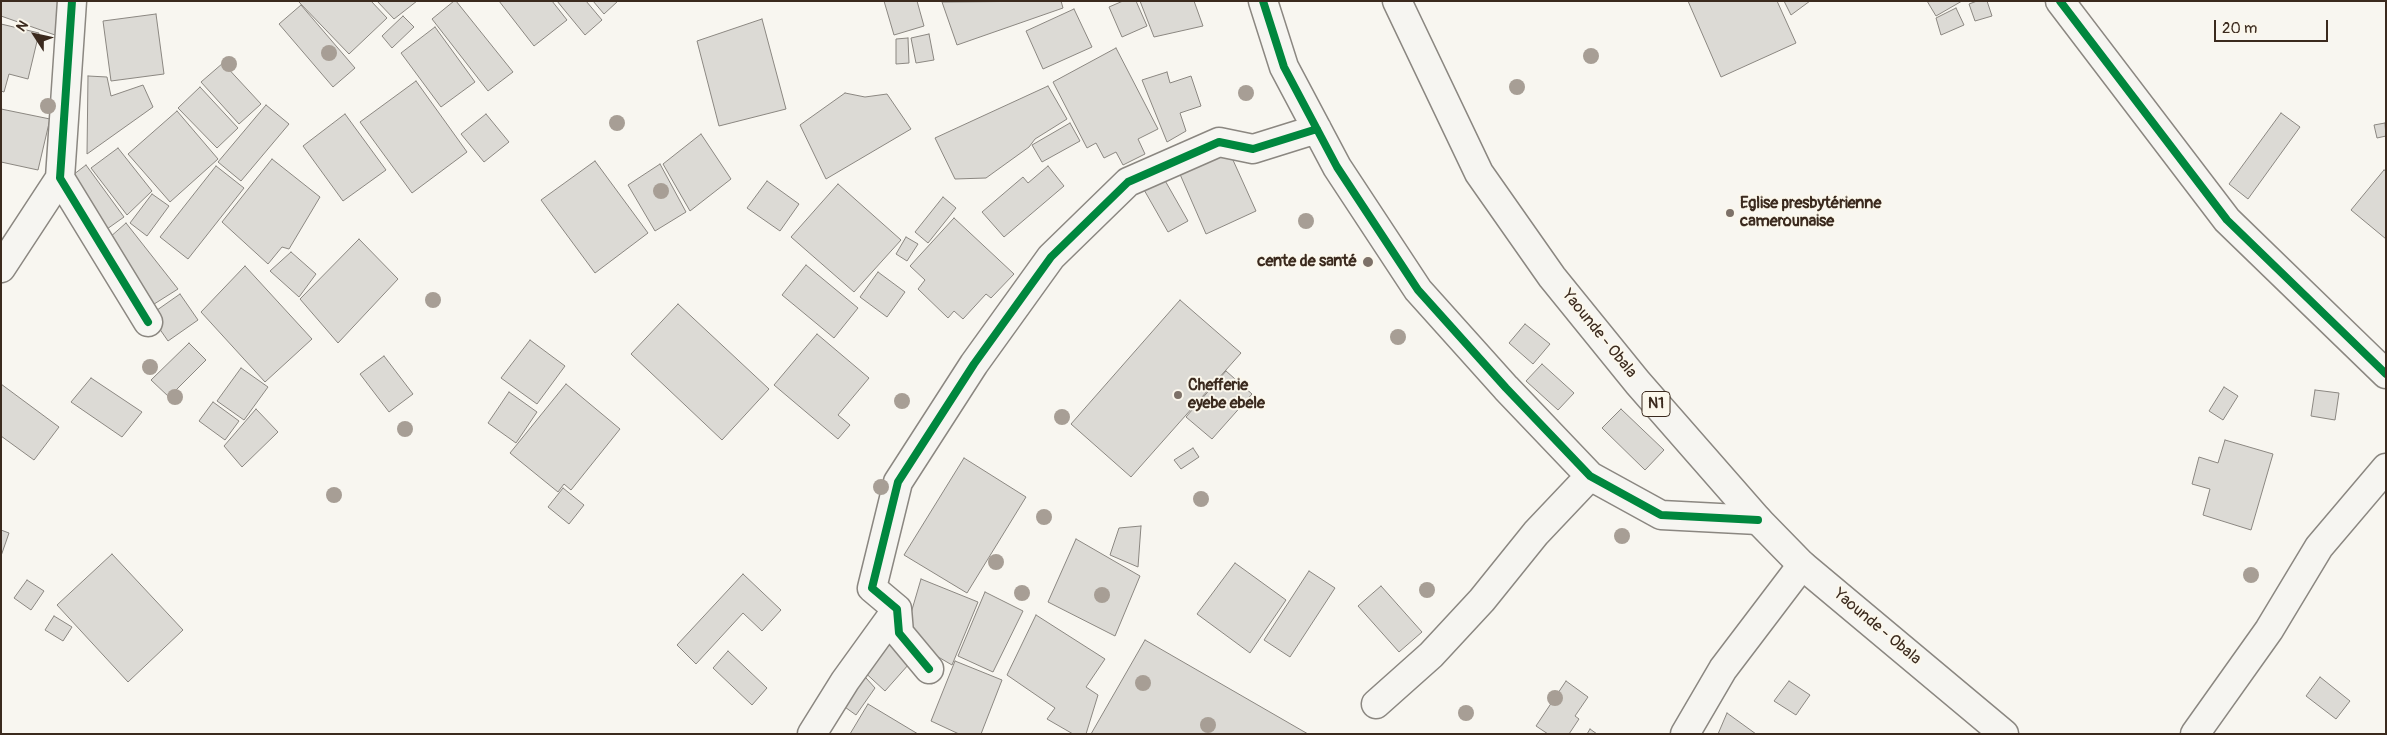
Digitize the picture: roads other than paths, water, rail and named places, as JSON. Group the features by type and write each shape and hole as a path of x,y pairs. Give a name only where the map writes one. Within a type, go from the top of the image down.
{"main road":[{"path":"1,268 60,178 72,1"},
{"path":"1264,1 1284,67 1336,167 1418,290 1506,388 1590,476 1661,515 1758,520"},
{"name":"Yaounde - Obala","path":"1398,1 1480,173 1552,277 1638,382 1758,520 1802,565 2004,734"},
{"path":"2060,1 2227,220 2386,374"},
{"path":"929,669 899,633 897,609 872,588 898,482 974,364 1051,257 1128,182 1219,142 1253,149 1317,129"},
{"path":"60,178 148,322"},
{"path":"2195,734 2269,630 2319,547 2386,468"},
{"path":"1376,704 1431,655 1482,600 1536,533 1590,476"},
{"path":"1685,734 1723,669 1802,565"},
{"path":"812,734 845,681 897,609"}],"place":[{"name":"Eglise presbytérienne camerounaise","path":"1730,213"},
{"name":"cente de santé","path":"1368,262"},
{"name":"Chefferie eyebe ebele","path":"1178,395"}]}
